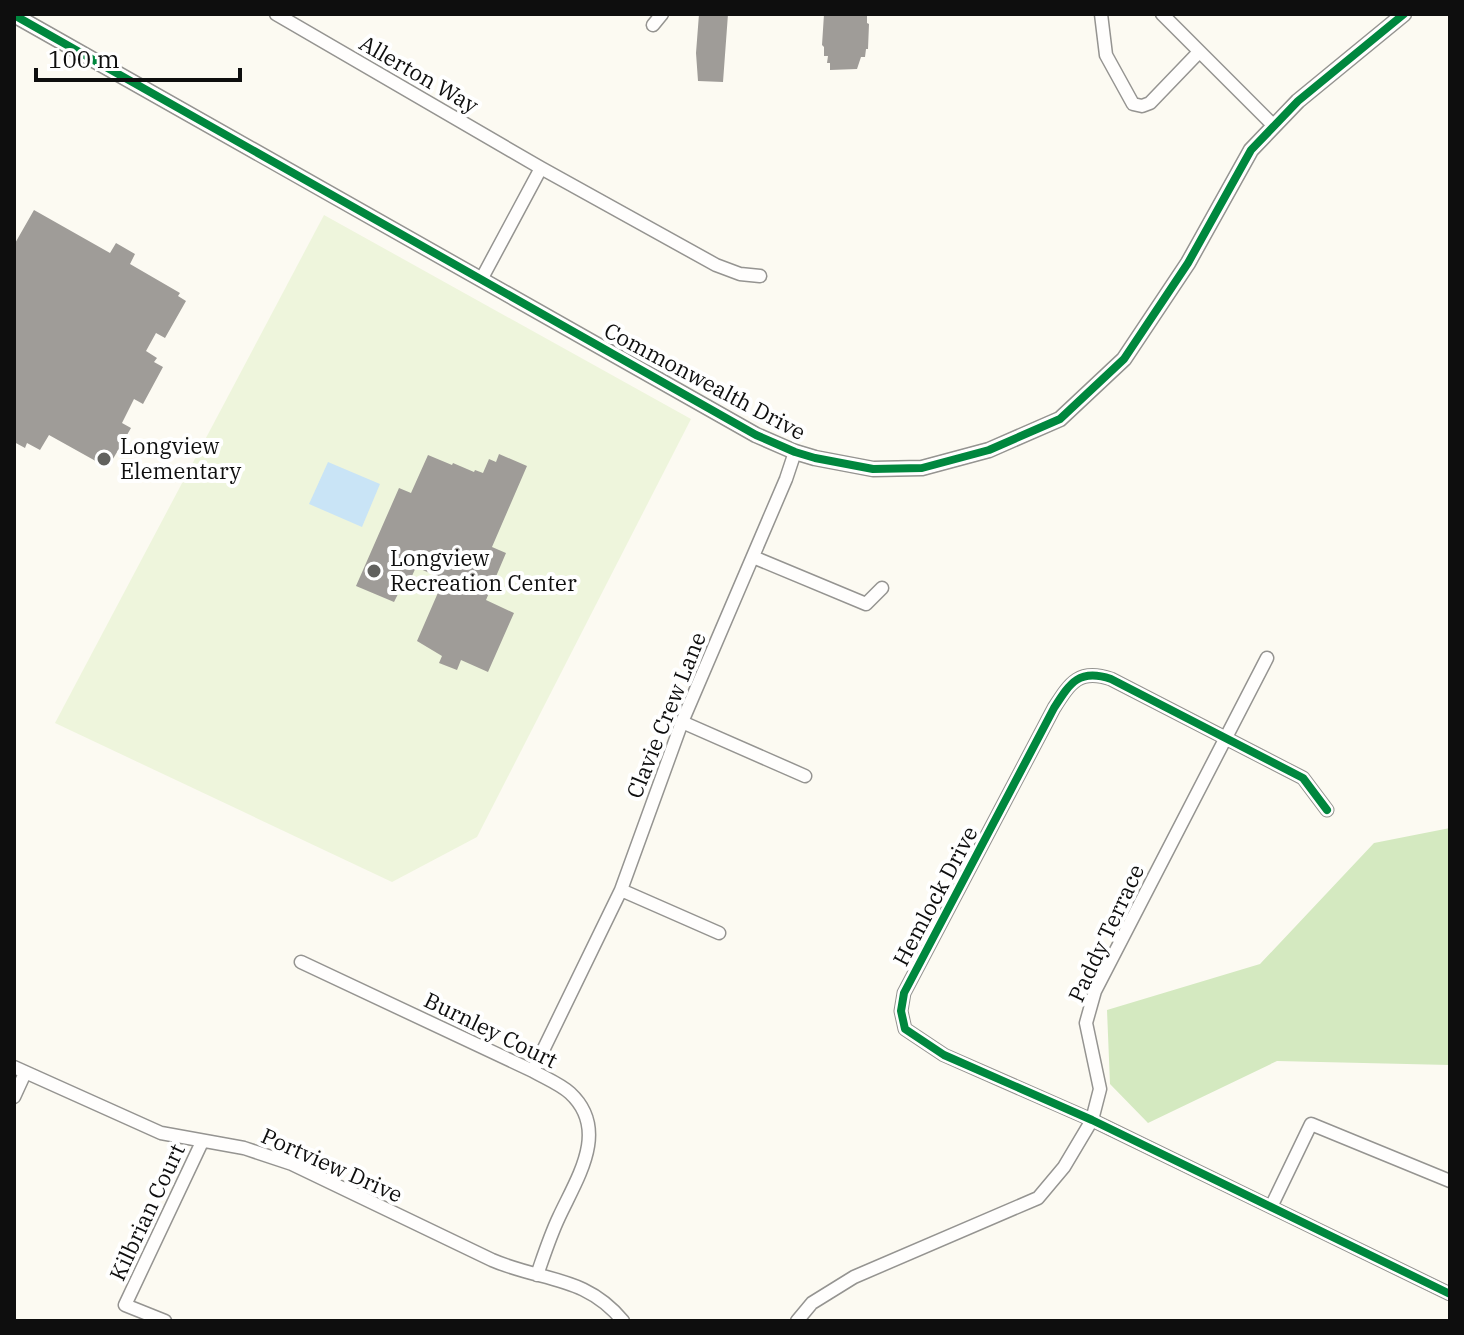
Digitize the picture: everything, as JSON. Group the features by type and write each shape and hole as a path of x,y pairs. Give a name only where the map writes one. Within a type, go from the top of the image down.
{"street":[{"name":"Allerton Way","path":"276,14 541,168 716,265 740,274 760,276"},
{"path":"653,25 662,14"},
{"path":"1101,14 1106,55 1133,104 1142,106 1150,103 1199,52"},
{"path":"1162,14 1274,126"},
{"name":"Commonwealth Drive","path":"14,15 756,435 795,452 873,469 922,468 989,450 1060,419 1124,359 1188,263 1251,150 1298,101 1404,14"},
{"path":"482,278 541,168"},
{"name":"Clavie Crew Lane","path":"533,1071 621,890 682,722 795,452"},
{"path":"753,557 866,604 882,588"},
{"name":"Paddy Terrace","path":"797,1321 812,1303 854,1277 1038,1198 1064,1167 1092,1120 1100,1089 1086,1023 1095,991 1267,658"},
{"name":"Hemlock Drive","path":"1327,810 1303,778 1111,679 1096,674 1070,683 904,993 901,1011 905,1029 944,1055 1092,1120 1450,1294"},
{"path":"682,722 805,776"},
{"path":"621,890 719,933"},
{"name":"Burnley Court","path":"301,962 533,1071 569,1092 581,1106 588,1122 588,1154 548,1241 537,1275"},
{"path":"14,1097 20,1070"},
{"name":"Portview Drive","path":"20,1070 161,1133 244,1148 292,1164 492,1260 592,1292 623,1321"},
{"path":"1271,1207 1311,1124 1450,1181"},
{"name":"Kilbrian Court","path":"165,1321 125,1305 202,1142"}],"green space":[{"name":"Longview Recreation Center","path":"324,215 691,419 477,837 392,882 55,723"},
{"path":"1450,828 1450,1065 1277,1061 1148,1123 1110,1084 1107,1010 1260,964 1374,843"}],"water":[{"path":"328,462 380,484 362,527 309,504"}],"building":[{"path":"699,14 728,14 723,82 698,81 696,53"},
{"path":"824,14 867,15 868,49 857,69 830,70 822,45"},
{"path":"34,210 110,253 116,243 135,254 130,264 180,293 178,296 186,301 165,338 156,333 146,351 157,358 154,362 163,367 143,404 134,399 122,423 131,428 110,464 103,460 101,464 49,435 40,450 27,443 25,448 14,442 14,245"},
{"name":"Longview Recreation Center","path":"499,454 527,466 492,547 506,553 486,600 514,613 488,672 461,660 457,670 439,663 442,656 417,641 440,588 434,575 416,567 404,594 399,592 394,602 356,586 399,488 411,493 428,455 483,473 489,459 496,462"}],"cycle path":[{"path":"14,15 756,435 815,458 873,469 922,468 989,450 1060,419 1124,359 1188,263 1251,150 1298,101 1404,14"},
{"path":"1327,810 1303,778 1111,679 1091,675 1076,680 1054,708 904,993 901,1011 905,1029 944,1055 1092,1120 1450,1294"}],"place":[{"name":"Longview Elementary","path":"104,459"},
{"name":"Longview Recreation Center","path":"374,571"}]}
